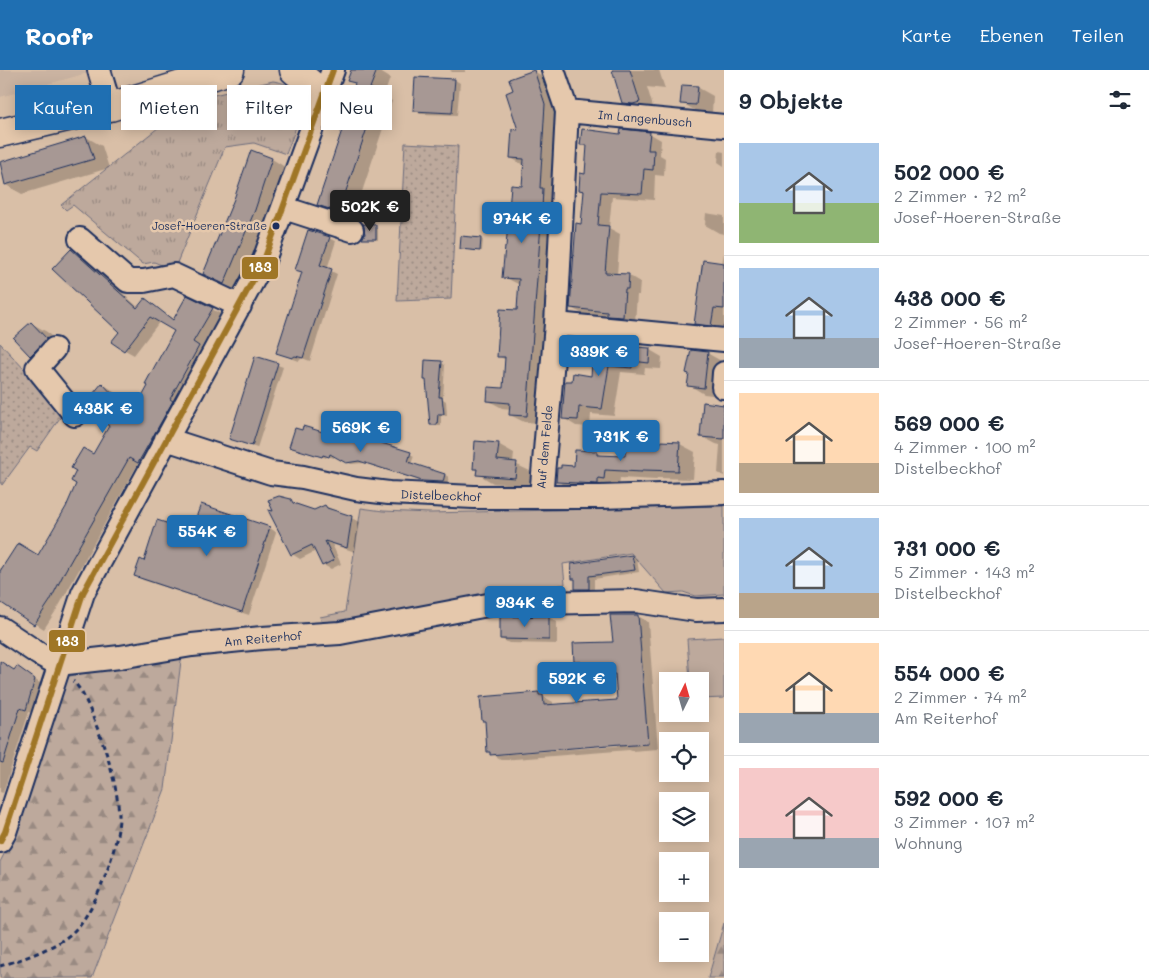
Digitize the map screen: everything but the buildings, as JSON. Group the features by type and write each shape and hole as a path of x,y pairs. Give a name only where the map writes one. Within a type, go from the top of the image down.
{"main road":[{"path":"111,107 230,70"},
{"path":"294,70 312,85 321,103"},
{"path":"0,133 15,129"}],"street":[{"path":"100,70 104,85"},
{"path":"328,85 333,70"},
{"name":"Auf dem Felde","path":"541,497 556,324 567,111 553,70"},
{"path":"0,841 5,832 58,664 83,593 264,260 321,103"},
{"name":"Im Langenbusch","path":"567,111 724,126"},
{"path":"284,208 352,230"},
{"path":"80,239 128,281 144,281 174,275 240,306"},
{"path":"556,324 724,340"},
{"path":"54,349 37,368 75,415"},
{"name":"Distelbeckhof","path":"166,439 271,473 303,477 356,489 422,496 541,497 724,494"},
{"name":"Am Reiterhof","path":"58,664 120,658 192,645 340,633 467,608 504,604 636,601 696,610 724,608"},
{"path":"0,628 39,654 58,664"}],"path":[{"path":"0,966 32,955 75,931 86,916 103,883 117,834 118,803 99,732 76,684 58,664"}],"shaded area":[{"path":"0,70 99,70 44,85 15,85 15,93 0,97"}],"green space":[{"path":"273,81 286,85 256,85"},
{"path":"227,92 227,130 295,130 286,154 254,143 225,147 174,270 154,262 143,264 73,205 66,210 61,205 155,130 217,130 217,94"},
{"path":"405,143 458,146 451,299 397,301"},
{"path":"0,343 64,412 37,451 30,447 2,485 0,482"},
{"path":"724,506 724,594 695,596 683,592 666,593 631,553 563,564 565,584 502,598 324,629 320,617 345,612 361,508 430,513"},
{"path":"724,637 724,698 709,699 709,672 689,672 687,639"},
{"path":"182,653 165,789 92,978 0,978 0,862 14,835 65,677"},
{"path":"724,923 724,978 708,978"}],"transit line":[{"name":"183","path":"0,841 5,832 83,593 264,260 333,70"}],"place":[{"name":"Josef-Hoeren-Straße","path":"276,226"}]}
